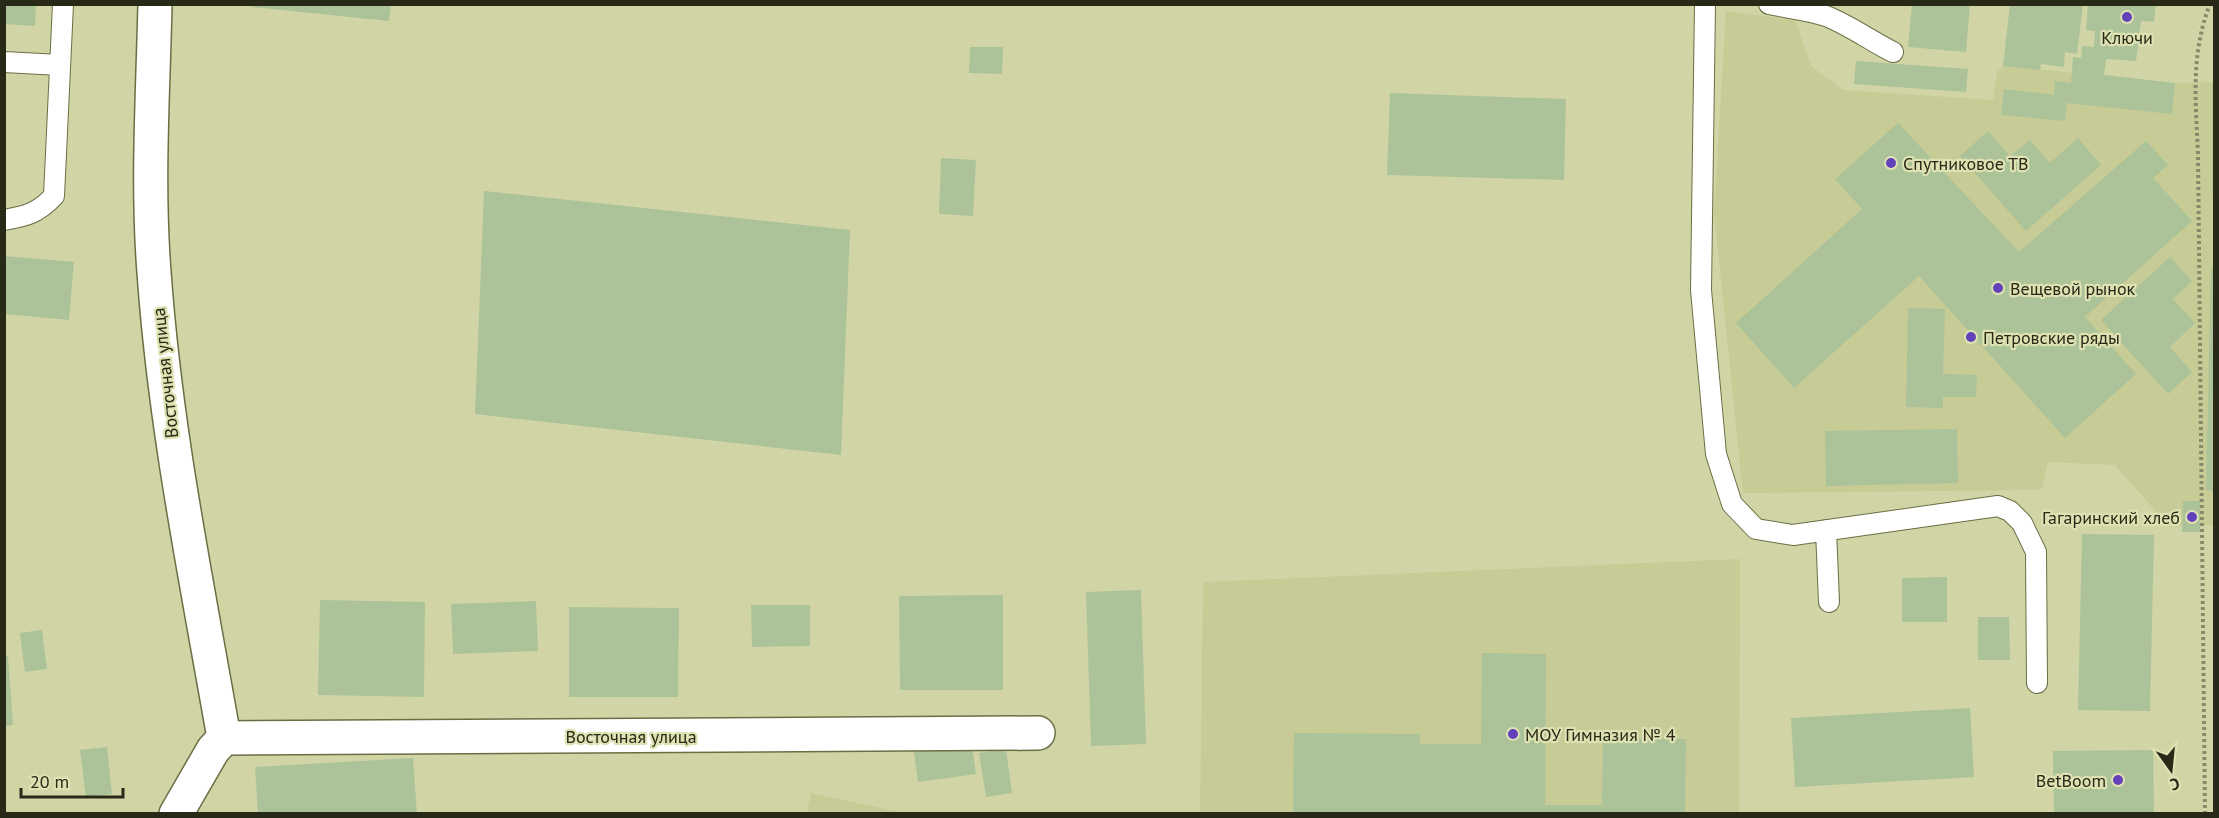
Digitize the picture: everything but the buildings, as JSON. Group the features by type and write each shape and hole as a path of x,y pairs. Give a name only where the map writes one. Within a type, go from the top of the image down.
{"street":[{"name":"Восточная улица","path":"155,4 150,204 154,273 173,443 224,738 1038,734"},
{"path":"176,813 213,750 224,738"}],"lane":[{"path":"4,220 24,217 42,209 54,196 63,4"},
{"path":"1705,4 1701,290 1716,454 1732,504 1756,529 1793,535 1998,506 2010,511 2026,529 2036,552 2037,683"},
{"path":"1769,4 1823,15 1893,52"},
{"path":"4,62 60,65"},
{"path":"1826,530 1829,602"}],"path":[{"path":"2205,813 2198,155 2194,72 2198,47 2210,4"}],"shaded area":[{"name":"Петровские ряды","path":"1726,11 1795,20 1811,66 1843,90 1993,100 1997,72 2003,66 2175,83 2214,82 2214,525 2167,524 2115,465 2048,462 2041,490 1743,493 1714,212"},
{"path":"1740,559 1739,813 1200,814 1203,582"},
{"path":"811,793 903,813 807,813"}],"place":[{"name":"Ключи","path":"2127,17"},
{"name":"Спутниковое ТВ","path":"1891,163"},
{"name":"Вещевой рынок","path":"1998,288"},
{"name":"Петровские ряды","path":"1971,337"},
{"name":"Гагаринский хлеб","path":"2192,517"},
{"name":"МОУ Гимназия № 4","path":"1513,734"},
{"name":"BetBoom","path":"2118,780"}]}
